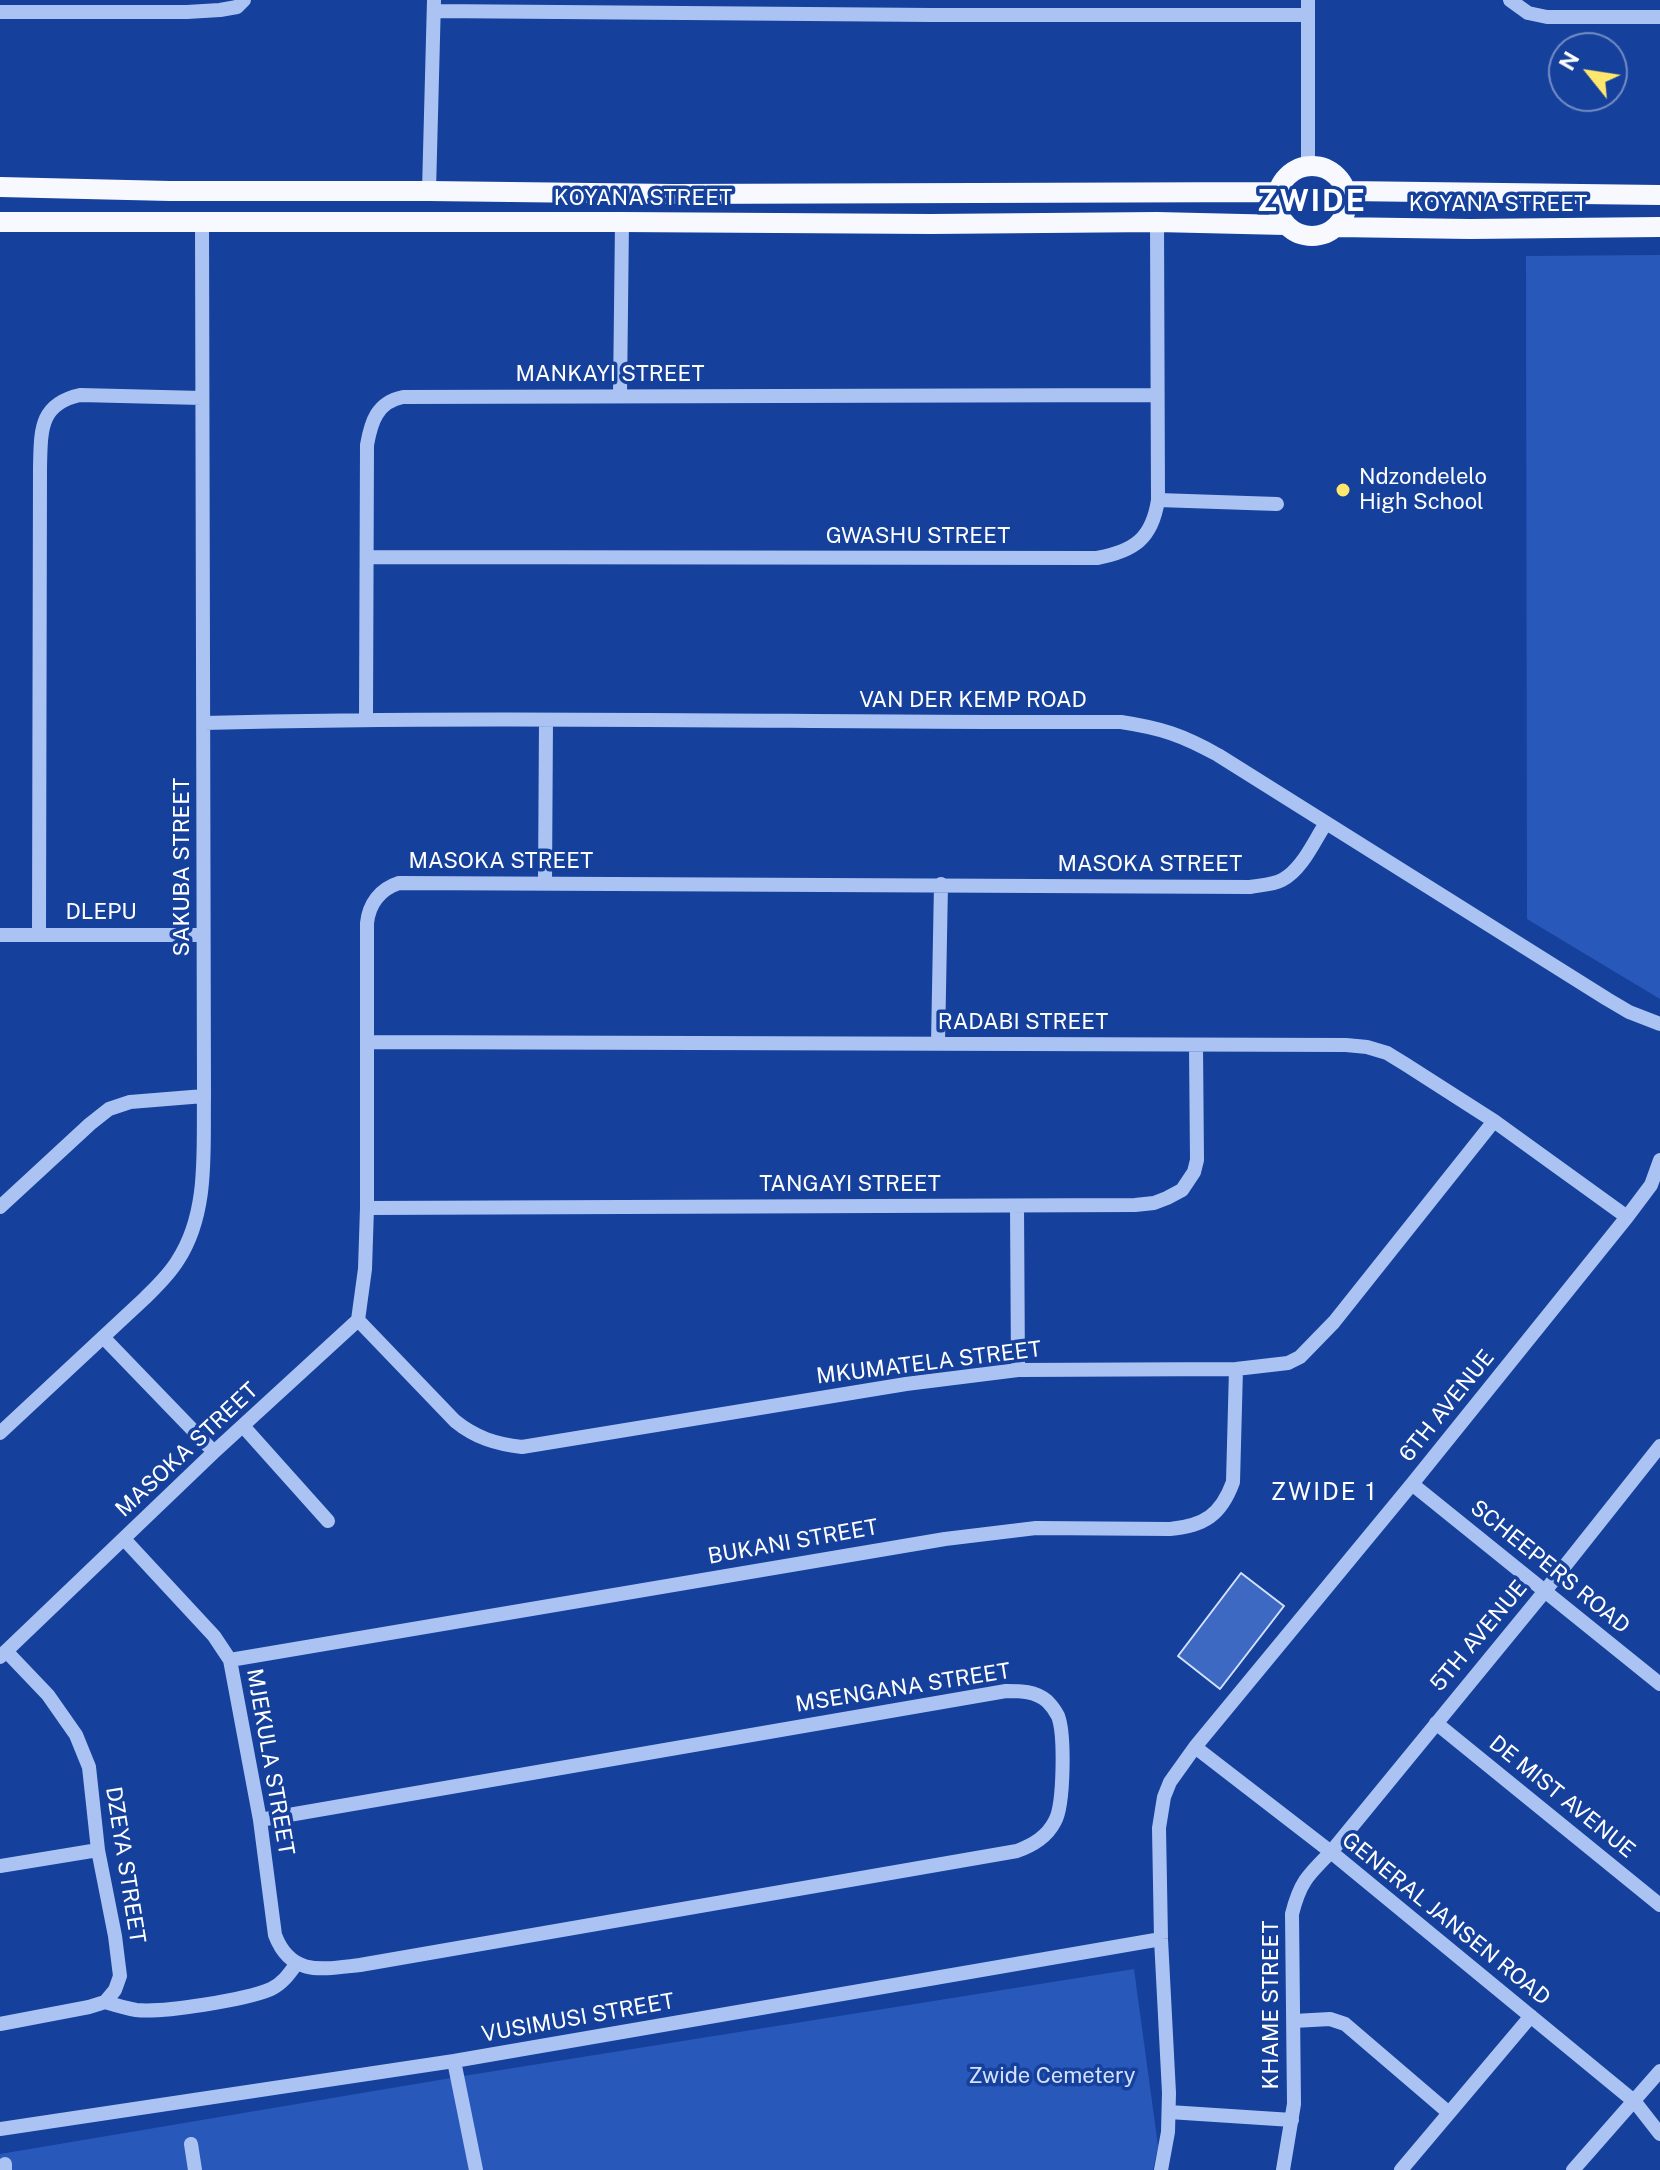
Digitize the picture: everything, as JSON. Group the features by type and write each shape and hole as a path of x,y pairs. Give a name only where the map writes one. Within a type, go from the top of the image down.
{"main road":[{"path":"1285,225 1279,215 1278,192 1289,175 1308,166 1321,167 1341,180 1347,204 1344,217 1336,227"},
{"name":"KOYANA STREET","path":"0,187 673,194 1278,192"},
{"name":"KOYANA STREET","path":"1346,191 1660,195"},
{"name":"KOYANA STREET","path":"0,222 1157,222 1285,225 1304,236 1316,237 1336,227 1660,227"}],"street":[{"path":"0,12 187,12 237,7 244,0"},
{"path":"1510,0 1528,13 1547,17 1660,17"},
{"path":"429,191 434,6 932,15 1137,7 1308,7 1308,166"},
{"name":"SAKUBA STREET","path":"0,1433 168,1274 179,1258 197,1216 201,1191 204,1096 202,221"},
{"path":"620,395 622,222"},
{"name":"GWASHU STREET","path":"368,557 1097,558 1118,554 1137,544 1151,529 1158,500 1157,222"},
{"path":"39,934 40,467 44,422 57,403 80,395 202,398"},
{"name":"MANKAYI STREET","path":"366,719 367,445 374,416 387,403 403,397 1157,395"},
{"path":"1158,500 1277,504"},
{"name":"VAN DER KEMP ROAD","path":"204,723 366,719 1132,723 1154,727 1195,742 1607,999 1660,1024"},
{"path":"545,883 546,720"},
{"name":"MASOKA STREET","path":"3,1654 214,1452 358,1320 364,1282 367,1208 367,923 368,912 379,896 392,885 1250,887 1271,884 1293,872 1326,823"},
{"path":"938,1043 941,884"},
{"name":"DLEPU","path":"0,935 203,935"},
{"name":"RADABI STREET","path":"368,1042 1367,1047 1387,1053 1494,1121 1627,1217"},
{"name":"TANGAYI STREET","path":"367,1208 1154,1203 1182,1190 1194,1172 1197,1160 1196,1046"},
{"path":"0,1207 109,1109 130,1102 204,1096"},
{"name":"MKUMATELA STREET","path":"358,1320 469,1432 500,1444 522,1447 906,1384 1018,1370 1236,1369 1288,1363 1300,1357 1334,1322 1494,1121"},
{"name":"6TH AVENUE","path":"1161,2170 1169,2112 1159,1828 1170,1782 1195,1747 1627,1217 1651,1185 1660,1160"},
{"path":"1017,1206 1018,1370"},
{"path":"103,1337 214,1452"},
{"name":"BUKANI STREET","path":"230,1660 945,1539 1036,1528 1189,1527 1204,1521 1218,1510 1233,1482 1236,1369"},
{"path":"243,1426 328,1521"},
{"name":"5TH AVENUE","path":"1331,1852 1660,1446"},
{"name":"SCHEEPERS ROAD","path":"1412,1484 1660,1684"},
{"name":"MJEKULA STREET","path":"124,1539 214,1636 230,1660 260,1820 275,1935 288,1957 302,1966"},
{"name":"DZEYA STREET","path":"3,1654 48,1695 76,1735 89,1767 98,1850 120,1976 115,1990 105,2002"},
{"name":"MSENGANA STREET","path":"260,1820 1006,1691 1035,1694 1048,1702 1058,1715 1061,1732 1061,1801 1056,1820 1032,1846 1017,1851 360,1965 329,1968 302,1966"},
{"name":"DE MIST AVENUE","path":"1436,1723 1660,1905"},
{"name":"GENERAL JANSEN ROAD","path":"1195,1747 1331,1852 1635,2102 1660,2134"},
{"path":"0,1866 98,1850"},
{"name":"KHAME STREET","path":"1283,2170 1292,2120 1292,1914 1306,1877 1331,1852"},
{"name":"VUSIMUSI STREET","path":"0,2129 454,2061 1161,1939"},
{"path":"0,2024 105,2002 137,2010 179,2008 234,1998 270,1989 302,1966"},
{"path":"1401,2170 1531,2016"},
{"path":"1294,2021 1330,2019 1345,2024 1449,2113"},
{"path":"454,2061 476,2170"},
{"path":"1573,2170 1660,2071"},
{"path":"1169,2112 1292,2120"},
{"path":"191,2144 195,2170"}],"green space":[{"path":"1660,255 1660,999 1527,919 1526,256"},
{"name":"Zwide Cemetery","path":"1134,1969 1158,2146 1153,2170 0,2170 0,2154 457,2077"}],"building":[{"path":"1241,1573 1284,1606 1220,1689 1178,1656"}],"place":[{"name":"Ndzondelelo High School","path":"1343,490"}],"district":[{"name":"ZWIDE","path":"1312,202"},
{"name":"ZWIDE 1","path":"1324,1493"}]}
